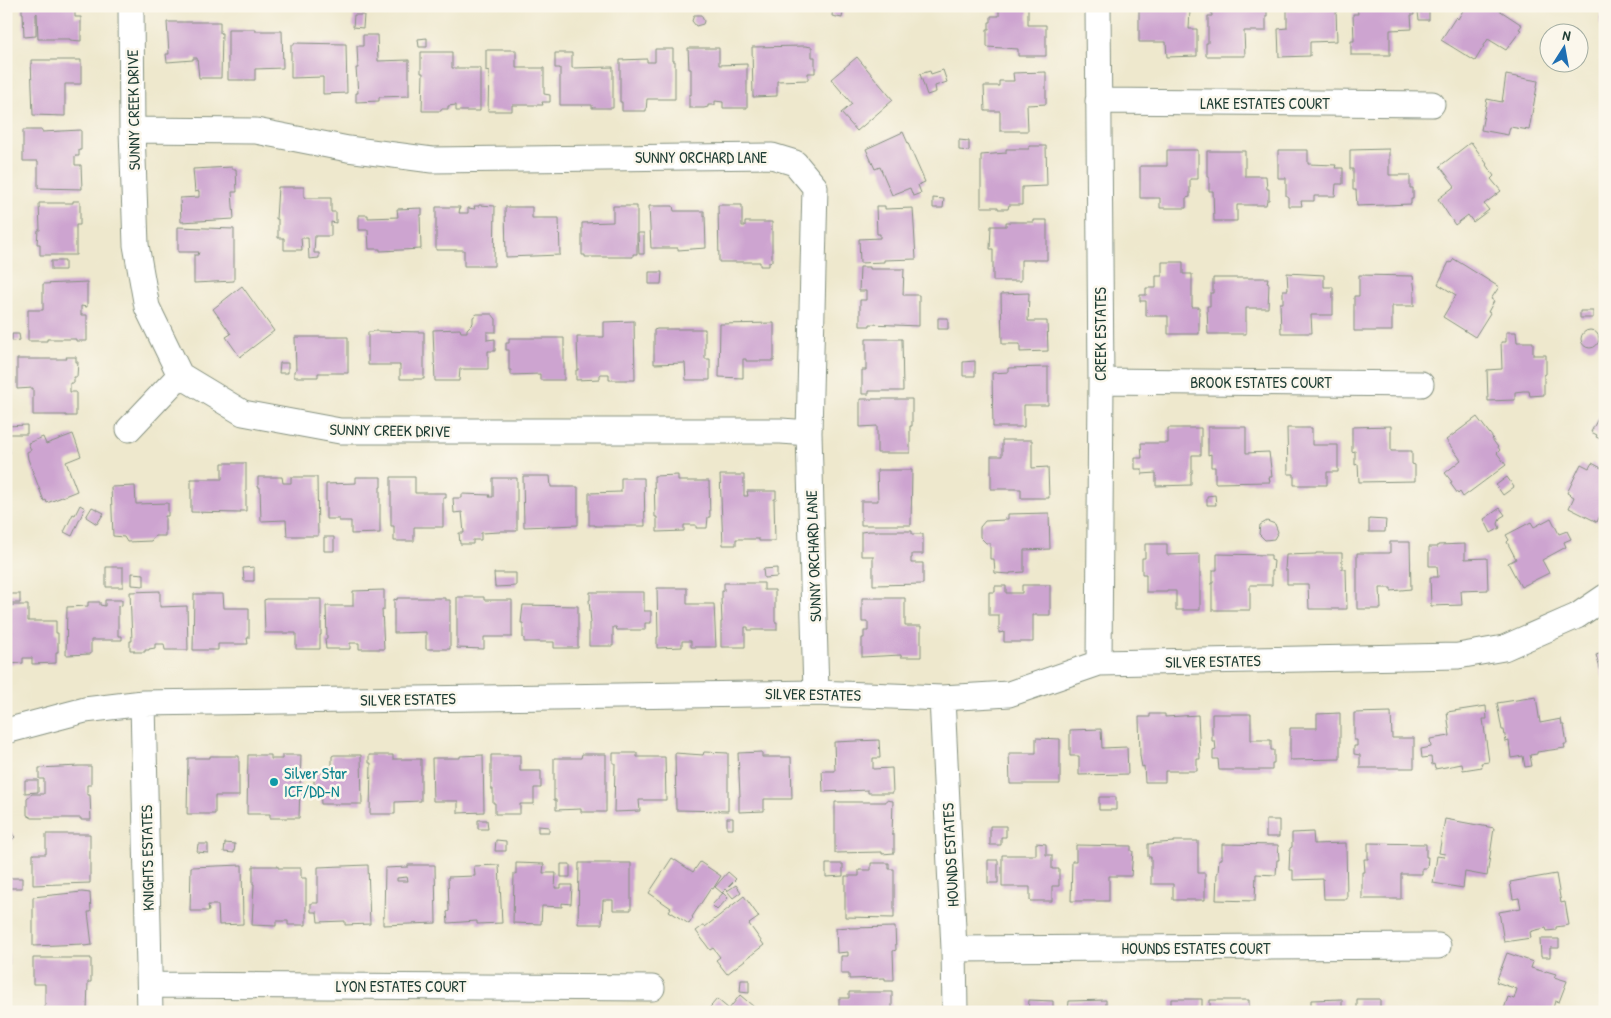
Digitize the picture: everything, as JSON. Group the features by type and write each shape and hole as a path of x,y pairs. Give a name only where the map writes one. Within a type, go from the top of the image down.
{"street":[{"name":"SUNNY CREEK DRIVE","path":"131,6 132,130 136,245 147,307 180,375 242,413 340,431 809,432"},
{"name":"CREEK ESTATES","path":"1098,6 1101,381 1099,663"},
{"name":"LAKE ESTATES COURT","path":"1098,102 1432,104"},
{"name":"SUNNY ORCHARD LANE","path":"132,130 256,131 348,148 432,160 772,156 795,163 815,187 809,432 816,693"},
{"path":"128,429 180,375"},
{"name":"BROOK ESTATES COURT","path":"1101,381 1421,384"},
{"name":"SILVER ESTATES","path":"6,731 85,710 143,703 816,693 942,698 1009,694 1099,663 1458,656 1504,648 1577,616 1605,597"},
{"name":"HOUNDS ESTATES","path":"942,698 954,949 955,1012"},
{"name":"KNIGHTS ESTATES","path":"143,703 150,1012"},
{"name":"HOUNDS ESTATES COURT","path":"954,949 1438,946"},
{"name":"LYON ESTATES COURT","path":"150,984 652,988"}],"building":[{"path":"22,6 75,6 75,17 81,17 81,41 38,39 37,13 36,36 24,37"},
{"path":"833,6 844,6 842,18 832,16"},
{"path":"999,6 1028,6 1028,25 1046,25 1046,56 1018,56 1018,49 987,47 989,22 991,22 991,16 999,16"},
{"path":"1211,6 1267,6 1266,31 1244,31 1245,56 1206,56 1208,16 1212,16"},
{"path":"1357,6 1413,6 1414,15 1411,15 1412,29 1390,30 1390,55 1351,55 1351,41 1354,41 1353,14 1358,14"},
{"path":"1470,6 1493,6 1522,25 1519,29 1521,30 1506,50 1488,39 1475,61 1441,40 1456,17 1458,19 1465,7 1469,9"},
{"path":"1336,9 1337,41 1310,42 1310,56 1279,57 1278,29 1287,28 1287,10"},
{"path":"1139,10 1190,10 1189,29 1197,29 1197,56 1167,57 1166,42 1139,42"},
{"path":"1429,11 1429,20 1419,20 1418,12"},
{"path":"354,15 364,15 363,28 353,27"},
{"path":"694,15 701,15 704,21 703,24 696,26 692,21"},
{"path":"1600,16 1605,16 1605,25 1600,25"},
{"path":"167,22 220,22 220,33 222,33 221,78 199,78 197,58 167,62 166,54 169,54"},
{"path":"228,29 282,31 283,68 255,69 255,80 228,80"},
{"path":"363,35 377,35 378,61 409,60 409,96 379,97 379,101 356,102 356,93 358,93 357,46 363,46"},
{"path":"427,38 427,47 419,47 418,39"},
{"path":"294,43 346,44 347,93 323,94 323,77 291,78 291,45 294,45"},
{"path":"752,47 812,47 812,57 815,57 815,73 808,73 808,80 777,81 777,96 753,97"},
{"path":"688,48 719,48 719,65 747,64 747,108 723,108 723,102 715,101 715,105 708,105 708,107 689,108 691,69 689,69"},
{"path":"655,49 673,49 673,61 675,61 675,99 647,99 646,111 622,111 622,102 620,102 620,60 647,59 647,62 655,62"},
{"path":"486,50 516,50 516,68 544,68 544,94 550,95 550,102 542,102 543,105 512,105 512,111 488,111 489,70 486,71"},
{"path":"421,52 452,52 452,68 480,68 480,111 456,111 456,105 448,106 448,109 441,109 441,111 422,111 423,73 421,73"},
{"path":"555,53 572,53 572,68 613,67 613,108 592,108 592,105 560,105 560,68 555,68"},
{"path":"857,57 893,100 857,131 841,113 852,104 831,79"},
{"path":"31,60 81,60 81,84 65,84 65,116 33,115"},
{"path":"943,70 947,82 935,86 936,92 927,95 920,74 930,71 931,74"},
{"path":"1046,72 1046,104 1027,105 1028,131 1000,131 1000,111 985,111 984,86 999,86 999,81 1014,81 1013,73"},
{"path":"1506,75 1538,81 1529,130 1510,127 1508,135 1481,130 1487,99 1502,102"},
{"path":"23,130 42,130 42,132 81,130 81,150 79,150 79,156 75,156 75,165 81,165 82,189 38,188 38,161 23,161"},
{"path":"903,132 925,182 918,185 921,193 913,196 910,188 892,195 880,167 875,169 866,149"},
{"path":"959,140 969,141 969,151 959,150"},
{"path":"1471,142 1494,176 1491,179 1501,191 1484,204 1489,210 1473,222 1468,215 1455,225 1438,199 1455,186 1440,166"},
{"path":"1029,146 1046,146 1047,186 1022,187 1022,205 1009,205 1008,209 981,207 981,155 1006,153 1006,149 1029,149"},
{"path":"1389,149 1389,175 1410,175 1410,188 1413,188 1411,204 1357,206 1356,190 1353,190 1353,169 1350,169 1350,150"},
{"path":"1167,150 1198,150 1198,179 1190,179 1190,197 1186,198 1186,208 1160,208 1160,198 1140,198 1140,166 1167,166"},
{"path":"1278,150 1308,150 1308,164 1336,165 1335,168 1343,168 1343,184 1336,184 1335,196 1314,196 1314,201 1301,201 1302,206 1288,206 1286,178 1278,178"},
{"path":"1207,151 1245,151 1245,176 1266,176 1269,200 1267,200 1266,205 1237,205 1237,221 1214,221 1213,191 1209,191 1209,177 1207,177"},
{"path":"232,167 232,169 236,169 237,192 232,192 234,219 181,222 180,198 199,197 199,191 195,192 193,169"},
{"path":"278,187 304,187 304,198 331,198 331,212 336,212 336,223 331,222 331,236 315,236 314,253 319,253 319,258 309,259 308,238 301,238 302,250 284,250 284,238 278,238 278,219 276,219"},
{"path":"933,198 944,199 943,208 933,208"},
{"path":"73,201 80,201 80,225 76,225 76,255 40,255 40,244 37,244 38,230 40,230 39,203 73,203"},
{"path":"718,205 742,205 742,226 745,226 745,222 772,222 772,261 769,262 769,266 760,266 760,262 719,262"},
{"path":"474,206 495,206 494,266 464,266 464,250 436,250 436,207 460,207 459,213 468,213 468,208 475,209"},
{"path":"613,206 637,206 637,254 633,254 633,257 585,257 585,255 582,255 582,223 613,222"},
{"path":"649,206 673,206 674,211 704,211 706,248 678,250 678,248 651,248"},
{"path":"876,206 885,206 885,209 913,208 916,259 860,263 859,239 880,238 880,234 877,234"},
{"path":"505,207 532,207 532,218 559,218 560,255 506,257"},
{"path":"422,208 422,215 420,215 421,249 380,251 380,249 369,249 368,230 359,230 359,215 368,215 368,218 398,217 397,209"},
{"path":"1034,220 1047,220 1047,260 1021,260 1021,281 993,281 993,249 990,249 991,226 1006,226 1006,222 1034,222"},
{"path":"178,227 234,229 234,281 194,283 194,255 198,255 199,252 178,252"},
{"path":"638,233 644,233 644,254 639,254"},
{"path":"1454,259 1499,287 1491,299 1494,301 1488,312 1490,313 1475,337 1443,317 1456,295 1438,284 1449,262 1451,263"},
{"path":"51,261 65,261 65,270 51,270"},
{"path":"1162,262 1183,262 1183,274 1192,274 1192,307 1199,307 1199,334 1168,334 1168,316 1146,316 1146,301 1140,301 1140,295 1146,295 1146,288 1156,288 1156,276 1162,276"},
{"path":"860,267 870,267 870,269 904,269 903,295 919,295 919,326 870,324 870,326 860,326 860,300 866,300 866,291 859,291"},
{"path":"649,272 662,272 661,284 649,284"},
{"path":"1287,273 1324,275 1324,287 1333,287 1333,315 1311,315 1312,333 1281,333 1280,303 1283,303 1283,290 1288,290"},
{"path":"1359,275 1413,276 1414,306 1392,306 1392,331 1354,331 1354,296 1359,296"},
{"path":"1213,278 1268,278 1268,308 1246,308 1246,334 1208,334 1207,306 1210,306 1210,293 1213,293"},
{"path":"87,282 87,307 81,306 81,315 87,315 87,341 47,339 47,341 28,341 28,310 43,310 43,284"},
{"path":"242,286 274,331 240,357 226,337 231,334 213,309"},
{"path":"1029,293 1028,321 1047,321 1048,351 1020,352 1020,344 1002,344 1001,294"},
{"path":"1580,311 1593,311 1593,318 1580,318"},
{"path":"477,314 492,314 496,319 496,332 487,332 487,340 495,339 495,351 488,351 488,369 460,369 459,381 435,381 433,330 460,329 461,332 467,332 467,329 473,323 473,317"},
{"path":"938,318 948,318 948,329 938,329"},
{"path":"634,321 635,380 609,380 609,374 600,374 600,379 576,380 576,370 578,370 577,337 604,337 604,322"},
{"path":"774,323 774,361 746,361 746,359 743,359 743,378 719,377 720,324"},
{"path":"705,329 705,359 710,359 710,380 686,380 685,363 654,364 654,330"},
{"path":"1590,330 1596,333 1599,339 1596,345 1590,348 1584,345 1581,339 1584,333"},
{"path":"368,332 424,332 424,379 400,379 400,365 368,365"},
{"path":"1506,332 1516,332 1517,342 1533,342 1533,355 1546,355 1544,395 1530,396 1529,391 1523,391 1515,392 1515,400 1488,401 1487,370 1502,369 1501,342 1506,342"},
{"path":"12,334 19,334 20,340 12,341"},
{"path":"295,337 348,337 348,373 318,373 318,377 294,377 294,371 296,370"},
{"path":"509,338 564,338 564,380 540,380 540,374 511,375 511,370 509,370 509,350 506,350 506,343 509,343"},
{"path":"866,339 902,339 903,391 869,391 869,394 862,394 862,370 866,370"},
{"path":"66,357 76,357 76,362 78,362 77,377 74,377 74,383 70,383 70,392 76,392 76,416 33,415 33,388 17,389 17,359 67,359"},
{"path":"975,361 975,376 963,376 963,362"},
{"path":"280,363 288,363 288,373 279,373"},
{"path":"1048,367 1048,405 1024,405 1024,427 993,427 992,373 1008,372 1008,368"},
{"path":"860,399 912,399 910,453 877,453 877,426 860,427"},
{"path":"1605,405 1605,441 1596,437 1597,435 1591,432"},
{"path":"1477,417 1493,438 1500,450 1497,453 1506,465 1463,497 1460,492 1458,494 1445,473 1461,460 1446,440"},
{"path":"27,425 27,434 6,434 6,426"},
{"path":"1391,426 1391,451 1412,451 1412,464 1415,465 1415,481 1359,482 1358,464 1355,465 1355,451 1352,452 1352,427"},
{"path":"1208,427 1246,427 1246,453 1269,452 1272,477 1269,477 1270,482 1215,483 1215,467 1211,467 1211,454 1208,455"},
{"path":"1168,428 1201,428 1201,455 1192,455 1191,485 1156,486 1156,473 1142,474 1142,469 1135,469 1135,458 1142,458 1141,443 1168,443"},
{"path":"1287,428 1312,428 1312,445 1338,445 1338,472 1327,472 1327,485 1294,485 1294,474 1288,474"},
{"path":"73,434 81,456 66,462 77,491 47,503 46,500 44,501 28,459 27,452 31,450 28,443 43,437 46,444"},
{"path":"1002,440 1032,440 1032,468 1048,467 1049,498 1021,498 1021,489 991,489 991,456 1002,456"},
{"path":"6,443 9,443 10,453 6,453"},
{"path":"222,463 246,463 246,511 240,511 240,513 191,512 191,479 222,479"},
{"path":"1592,463 1605,470 1605,506 1597,522 1569,508 1574,497 1567,493 1581,464 1589,468"},
{"path":"877,470 912,470 911,525 861,525 861,501 878,501"},
{"path":"678,475 678,481 709,481 710,517 708,517 707,528 696,528 696,525 684,525 684,531 657,532 654,476"},
{"path":"720,475 744,475 744,496 748,496 747,491 776,491 776,499 774,499 775,541 736,539 736,545 723,545"},
{"path":"523,476 550,476 551,487 578,487 578,525 524,527"},
{"path":"258,477 282,477 283,483 291,483 291,477 317,477 318,536 287,536 286,520 261,521"},
{"path":"356,477 381,477 380,533 351,534 351,521 326,519 326,484 356,483"},
{"path":"391,477 415,477 415,493 446,493 446,498 443,498 443,527 414,527 414,541 394,541 394,526 391,526"},
{"path":"1507,477 1514,487 1503,495 1496,485"},
{"path":"493,478 517,478 517,531 481,533 481,540 473,540 473,544 460,544 459,533 464,533 462,512 454,513 453,498 462,498 462,494 490,495 489,497 493,497"},
{"path":"621,478 644,478 645,526 589,525 589,493 621,492"},
{"path":"135,486 136,504 168,503 168,516 165,516 165,536 155,536 151,541 127,542 124,537 113,536 111,487"},
{"path":"1215,495 1216,505 1207,505 1207,496"},
{"path":"80,505 85,508 72,536 64,532"},
{"path":"92,507 104,513 97,524 86,517"},
{"path":"1500,508 1505,515 1500,518 1498,524 1500,528 1491,533 1484,519"},
{"path":"1049,513 1050,549 1024,550 1024,572 1010,574 995,573 994,559 990,559 990,543 986,543 980,537 980,527 985,521 1008,519 1008,514"},
{"path":"1551,518 1559,534 1567,531 1571,539 1564,542 1566,547 1542,560 1549,573 1521,587 1508,563 1516,559 1507,542 1509,540 1506,535 1531,522 1534,527"},
{"path":"1369,519 1386,520 1385,532 1369,532"},
{"path":"1267,521 1275,524 1278,532 1274,539 1265,540 1259,534 1260,525"},
{"path":"912,531 912,534 923,534 923,554 912,554 911,563 923,563 923,584 873,585 873,556 861,556 861,532"},
{"path":"324,537 334,537 334,551 324,551"},
{"path":"1390,542 1410,542 1411,589 1391,591 1391,588 1380,588 1381,609 1357,609 1357,553 1390,553"},
{"path":"1145,544 1167,544 1167,555 1200,554 1200,610 1176,610 1176,591 1146,592 1146,574 1142,574 1142,558 1145,558"},
{"path":"1465,544 1465,559 1487,558 1488,590 1461,591 1462,605 1431,606 1430,577 1438,577 1437,566 1429,566 1429,547"},
{"path":"1342,553 1342,569 1346,569 1347,609 1309,609 1308,584 1287,584 1287,570 1285,570 1286,555"},
{"path":"1217,554 1271,555 1271,560 1274,561 1272,585 1250,585 1250,610 1212,610 1213,570 1217,570"},
{"path":"106,567 123,567 123,587 106,587"},
{"path":"254,567 254,581 244,581 243,568"},
{"path":"777,568 777,577 764,578 763,569"},
{"path":"132,573 144,574 144,586 132,585"},
{"path":"494,573 516,573 516,586 495,587"},
{"path":"724,583 764,583 764,590 775,590 775,622 777,622 777,630 748,630 748,627 745,627 745,647 721,647 721,599"},
{"path":"1022,585 1050,585 1050,615 1033,615 1033,642 1004,642 1004,632 999,633 999,615 989,615 989,592 995,592 995,586 1006,586 1006,593 1022,593"},
{"path":"657,588 687,588 687,604 714,604 716,647 691,647 691,641 682,641 682,647 657,648"},
{"path":"384,590 384,610 382,610 384,649 359,649 359,643 350,643 350,649 326,649 326,606 353,606 353,591"},
{"path":"160,591 160,607 187,606 188,650 165,650 164,644 155,644 155,648 145,650 145,652 134,652 134,650 130,650 130,641 132,641 130,592"},
{"path":"590,592 644,592 644,611 651,611 651,623 645,623 645,630 617,630 616,627 613,627 613,646 589,646 589,623 591,623"},
{"path":"9,594 20,594 20,603 9,603"},
{"path":"194,594 223,594 224,608 249,608 248,644 218,644 218,650 193,650"},
{"path":"457,597 484,597 484,600 512,600 512,637 484,637 484,649 457,648"},
{"path":"397,598 445,598 445,600 450,600 450,649 426,649 426,632 394,633 394,599 397,600"},
{"path":"862,598 905,598 905,626 921,626 921,657 901,657 901,655 862,657 862,638 864,638 864,631 868,631 868,622 862,622"},
{"path":"321,599 320,649 296,649 296,633 265,633 264,600"},
{"path":"105,600 122,600 122,605 118,606 118,636 122,636 122,640 91,640 91,654 66,655 67,607 88,606 88,602 100,602 100,605 105,606"},
{"path":"6,605 28,605 28,621 56,621 58,652 56,652 56,663 32,664 32,658 23,658 23,663 6,664"},
{"path":"523,605 578,606 578,648 554,648 554,642 524,642 523,623 521,623"},
{"path":"1605,652 1605,681 1604,681 1596,655"},
{"path":"1536,697 1540,723 1561,719 1562,725 1564,725 1567,744 1564,744 1565,748 1537,752 1537,754 1530,755 1532,766 1525,767 1523,756 1511,758 1509,741 1506,742 1504,730 1502,730 1497,703"},
{"path":"1486,706 1487,719 1483,719 1489,762 1481,763 1482,767 1463,770 1462,764 1435,769 1434,764 1432,765 1431,757 1422,758 1421,749 1431,747 1430,739 1450,736 1447,712"},
{"path":"1391,712 1392,738 1414,738 1414,768 1360,768 1360,755 1354,754 1354,746 1357,746 1357,740 1354,740 1354,713"},
{"path":"1340,713 1340,759 1290,760 1290,728 1317,728 1317,714"},
{"path":"1150,714 1165,714 1165,717 1198,715 1200,759 1197,759 1197,771 1165,771 1165,782 1145,782 1144,766 1142,767 1140,756 1139,717 1150,717"},
{"path":"1212,714 1251,714 1251,740 1271,740 1271,750 1274,750 1272,770 1219,770 1218,759 1213,759 1213,751 1216,750 1215,741 1212,741"},
{"path":"1101,729 1102,748 1127,747 1128,774 1079,775 1079,756 1070,756 1070,730"},
{"path":"1036,738 1060,739 1060,784 1010,784 1009,753 1036,753"},
{"path":"879,740 880,758 873,758 873,769 892,768 893,793 868,793 868,790 823,792 822,771 835,771 834,742"},
{"path":"704,752 728,753 728,811 676,810 675,753 703,755"},
{"path":"762,752 762,757 791,757 792,799 764,799 764,811 739,812 738,753"},
{"path":"613,753 637,753 637,757 665,757 666,800 639,800 640,811 614,812 615,763 613,763"},
{"path":"582,754 606,754 606,812 581,812 581,809 556,810 556,800 554,800 554,758 581,758"},
{"name":"Silver Star ICF/DD-N","path":"248,755 271,755 271,759 282,759 282,755 301,755 299,818 270,818 270,814 247,814"},
{"path":"361,755 362,804 321,804 320,790 314,790 314,772 332,772 332,756"},
{"path":"369,755 393,755 393,759 421,759 421,801 395,802 395,814 370,814 371,763 369,763"},
{"path":"483,755 484,812 458,813 458,801 433,801 432,758 460,758 460,756"},
{"path":"491,755 520,755 520,771 541,771 541,788 534,788 534,804 520,804 520,814 495,814 493,789 491,789"},
{"path":"210,756 239,756 239,796 215,796 215,814 187,814 188,758 210,758"},
{"path":"91,766 91,785 87,785 87,795 90,795 91,820 81,820 81,818 32,818 27,815 27,798 32,794 44,794 44,779 39,779 39,768"},
{"path":"25,780 38,780 38,792 25,793"},
{"path":"1099,797 1116,797 1116,810 1099,810"},
{"path":"886,800 893,801 892,835 894,835 894,853 835,853 835,802 886,802"},
{"path":"727,818 733,818 733,829 727,829"},
{"path":"1445,819 1494,828 1487,876 1465,872 1463,888 1433,883 1437,856 1444,857 1445,854 1439,853"},
{"path":"478,820 487,820 488,829 478,829"},
{"path":"1266,820 1279,820 1279,837 1266,837"},
{"path":"538,826 549,827 549,832 538,832"},
{"path":"990,826 1006,826 1006,837 1001,837 1001,845 990,845"},
{"path":"6,827 15,837 6,846"},
{"path":"1313,832 1314,844 1346,843 1347,899 1324,899 1323,879 1293,880 1293,870 1289,870 1292,833"},
{"path":"46,834 90,834 90,883 33,885 33,854 46,854"},
{"path":"496,840 506,841 506,851 495,851"},
{"path":"1198,841 1198,873 1205,873 1205,900 1173,900 1173,884 1151,884 1151,857 1148,857 1148,844"},
{"path":"225,843 235,844 234,853 224,852"},
{"path":"1036,843 1046,844 1046,855 1052,855 1052,869 1059,869 1059,886 1052,886 1052,901 1030,901 1030,887 1002,887 1002,855 1036,855"},
{"path":"1368,843 1426,844 1427,868 1422,868 1422,874 1401,874 1401,899 1362,899 1362,872 1365,872 1364,859 1368,859"},
{"path":"198,844 208,844 208,853 197,852"},
{"path":"1222,844 1278,845 1279,860 1277,860 1276,875 1256,874 1255,901 1216,900 1217,873 1219,859 1222,859"},
{"path":"1076,845 1131,846 1131,851 1133,851 1131,876 1109,876 1109,901 1071,901 1072,861 1076,861"},
{"path":"672,858 693,872 700,862 721,876 713,889 711,888 689,924 669,911 671,908 649,893"},
{"path":"988,860 998,860 998,883 988,883"},
{"path":"516,863 544,864 543,873 556,873 555,888 561,888 561,885 572,885 571,904 562,903 562,907 542,906 541,924 513,923"},
{"path":"579,863 631,863 631,910 613,910 613,900 603,900 602,924 578,924"},
{"path":"871,863 889,863 889,869 894,869 894,918 845,917 845,876 859,876 859,870 871,870"},
{"path":"561,864 570,864 570,877 561,877"},
{"path":"826,864 843,864 843,876 826,877"},
{"path":"242,865 243,924 219,925 218,905 208,905 209,911 190,911 191,867"},
{"path":"368,865 370,924 345,925 345,921 318,922 317,912 311,912 311,903 318,903 318,867"},
{"path":"408,865 435,865 436,923 383,925 385,868 408,867","holes":["407,877 408,881 397,881 397,878"]},
{"path":"499,865 502,923 477,924 477,921 448,923 448,877 475,876 474,866"},
{"path":"253,866 301,868 301,878 306,878 306,925 288,925 288,921 276,921 276,926 252,925"},
{"path":"728,872 736,879 722,893 715,887"},
{"path":"1556,874 1561,903 1565,902 1569,925 1556,927 1556,930 1547,931 1546,928 1536,930 1530,932 1531,938 1504,942 1499,912 1521,908 1519,898 1513,899 1510,882"},
{"path":"8,878 22,878 22,888 8,888"},
{"path":"736,885 741,892 733,898 727,891"},
{"path":"82,892 90,893 91,912 88,912 92,945 33,946 33,897"},
{"path":"723,893 728,898 717,910 712,905"},
{"path":"744,896 759,917 749,924 764,945 727,974 716,960 720,957 713,948 710,950 696,931 704,925 705,927"},
{"path":"895,927 896,950 893,951 894,980 885,980 885,978 849,979 849,974 841,974 841,956 848,956 848,952 837,953 836,928"},
{"path":"1540,939 1559,939 1559,948 1550,948 1550,957 1541,957"},
{"path":"1507,953 1533,962 1531,968 1556,974 1554,977 1567,981 1559,1002 1555,1001 1552,1012 1503,1012 1508,997 1514,999 1517,989 1496,982"},
{"path":"6,954 8,954 9,964 6,964"},
{"path":"33,958 91,958 91,982 88,982 87,1011 45,1010 45,984 33,984"},
{"path":"741,980 749,980 749,993 740,992"},
{"path":"849,992 892,992 892,1012 839,1012 839,998 849,998"},
{"path":"740,995 754,1007 750,1012 706,1012 717,999 729,1009"},
{"path":"1171,999 1202,999 1202,1012 1171,1012"},
{"path":"1342,999 1342,1012 1311,1012 1311,1000"},
{"path":"1357,999 1380,999 1380,1012 1357,1012"},
{"path":"1029,1000 1053,1001 1053,1012 1028,1012"},
{"path":"1106,1000 1106,1012 1068,1012 1069,1001"},
{"path":"1210,1000 1249,1000 1249,1012 1210,1012"},
{"path":"1468,1009 1468,1012 1451,1012 1451,1010"}],"place":[{"name":"Silver Star ICF/DD-N","path":"274,782"}]}
